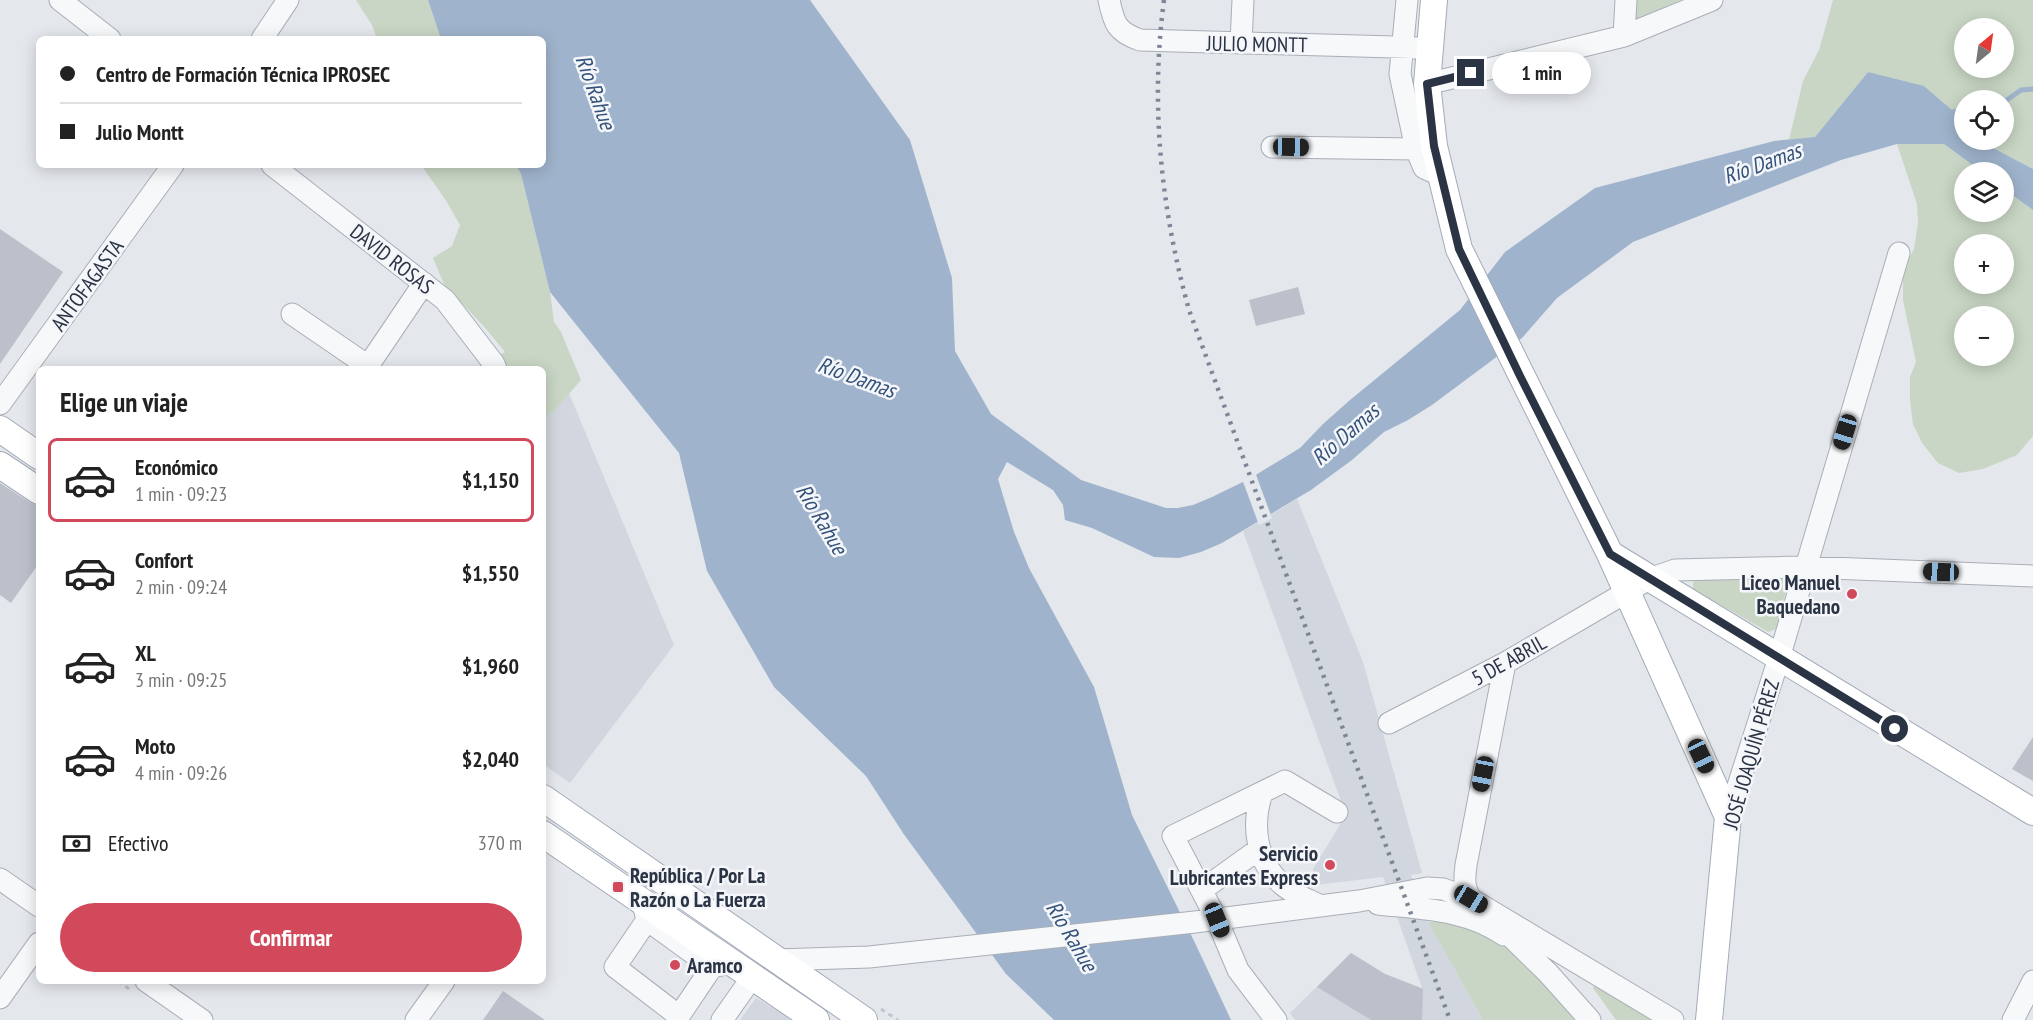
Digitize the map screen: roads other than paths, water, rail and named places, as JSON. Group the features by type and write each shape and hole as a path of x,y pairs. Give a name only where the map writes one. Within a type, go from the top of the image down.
{"main road":[{"path":"1434,0 1427,84 1434,146 1459,249 1610,554 1728,817"},
{"path":"0,429 36,454"},
{"path":"0,465 36,489"},
{"path":"1610,554 2033,812"},
{"path":"546,800 864,1020"},
{"name":"JOSÉ JOAQUÍN PÉREZ","path":"1709,1020 1728,817"},
{"path":"546,838 645,911 816,1020"}],"street":[{"path":"60,0 106,36"},
{"path":"264,36 288,0"},
{"name":"JULIO MONTT","path":"1109,0 1114,22 1122,32 1140,40 1430,48"},
{"path":"1241,43 1243,0"},
{"path":"1407,0 1400,74 1416,148 1424,168 1440,172"},
{"path":"1624,36 1626,0"},
{"path":"1427,84 1624,36 1702,2"},
{"path":"1272,147 1416,148"},
{"name":"ANTOFAGASTA","path":"0,404 171,168"},
{"name":"DAVID ROSAS","path":"276,168 445,300 495,366"},
{"name":"JOSÉ JOAQUÍN PÉREZ","path":"1728,817 1779,658 1899,253"},
{"path":"292,314 368,366 424,283"},
{"name":"5 DE ABRIL","path":"1389,723 1505,663 1649,579 1675,570 1805,567 2033,576"},
{"path":"1505,663 1470,842 1465,886 1471,899 1530,955 1589,1020"},
{"path":"1276,1020 1244,980 1217,920 1173,836 1285,781 1337,812"},
{"path":"1262,793 1256,826 1259,849 1264,861 1277,880 1296,894 1321,906"},
{"path":"546,836 581,824"},
{"path":"1427,888 1449,874 1458,865 1470,842"},
{"path":"1202,890 1259,849"},
{"path":"1465,874 1472,888 1591,962 1615,987"},
{"path":"0,879 36,904"},
{"path":"776,960 869,957 1217,920 1359,901 1427,888 1443,889 1471,899 1673,1020"},
{"path":"1421,909 1445,901 1471,899"},
{"path":"1359,901 1448,912 1475,920 1500,933 1530,955"},
{"path":"645,911 615,968 679,1016 732,968"},
{"path":"0,998 36,947"},
{"path":"722,1020 732,968"},
{"path":"2013,1020 2033,981"},
{"path":"150,984 202,1020"},
{"path":"416,1020 442,984"}],"water":[{"path":"428,0 810,0 910,140 952,278 955,351 991,414 1081,480 1166,508 1193,505 1212,497 1249,479 1300,448 1350,400 1460,310 1505,252 1595,188 1774,141 1815,137 1868,72 1924,86 1954,112 1954,150 1997,150 2033,169 2033,210 2014,196 2014,162 1968,162 1944,144 1897,144 1841,160 1633,242 1557,298 1522,338 1432,405 1384,432 1352,460 1311,490 1222,543 1179,558 1154,557 1092,528 1065,520 1063,505 1053,490 1007,462 998,479 1014,532 1029,568 1094,687 1132,815 1231,1020 1054,1020 1006,974 903,833 866,776 774,687 707,571 679,453 550,292 518,168 546,168 546,36 440,36"}],"waterway":[{"path":"2014,95 2021,90 2033,89"},
{"path":"1950,113 1954,112"}],"railway":[{"path":"1164,0 1158,79 1161,156 1171,234 1189,310 1450,1020"}],"place":[{"name":"Liceo Manuel Baquedano","path":"1852,594"},
{"name":"Servicio Lubricantes Express","path":"1330,865"},
{"name":"República / Por La Razón o La Fuerza","path":"618,887"},
{"name":"Aramco","path":"675,965"}],"water label":[{"name":"Río Rahue","path":"596,92"},
{"name":"Río Damas","path":"1762,163"},
{"name":"Río Damas","path":"857,377"},
{"name":"Río Damas","path":"1345,434"},
{"name":"Río Rahue","path":"822,519"},
{"name":"Río Rahue","path":"1072,936"}]}
